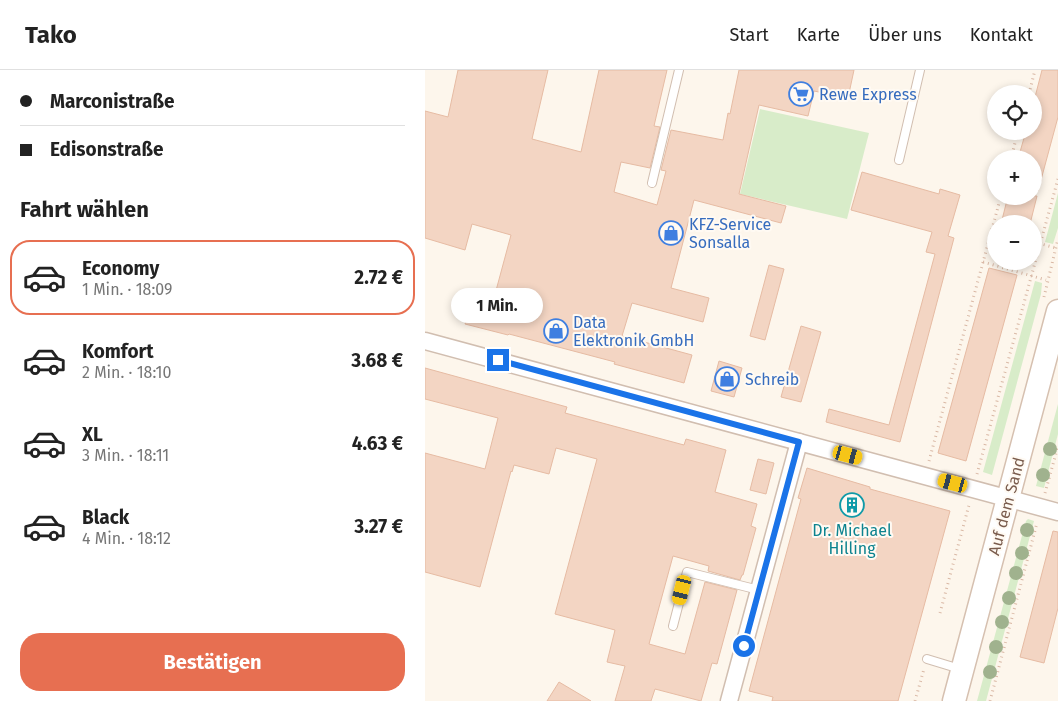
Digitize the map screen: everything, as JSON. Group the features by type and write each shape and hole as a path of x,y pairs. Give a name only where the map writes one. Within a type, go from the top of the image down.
{"street":[{"name":"Auf dem Sand","path":"953,701 1058,310"},
{"path":"425,341 1058,512"},
{"path":"729,701 799,442"}],"lane":[{"path":"652,183 679,70"},
{"path":"899,160 920,70"},
{"path":"673,626 687,572 759,590"},
{"path":"927,659 962,669"}],"path":[{"path":"1031,85 1035,70"},
{"path":"1042,237 1058,178"},
{"path":"1042,244 1056,248"},
{"path":"925,476 987,246"},
{"path":"983,262 1047,280"},
{"path":"940,613 1033,270"},
{"path":"990,701 1058,446"},
{"path":"915,701 927,659"}],"green space":[{"path":"760,109 869,133 847,219 740,194"},
{"path":"1058,193 1058,228 1053,244 1045,242"},
{"path":"1035,281 1042,283 1041,294 992,475 983,472"},
{"path":"1058,404 1058,434 1044,488 1036,486"},
{"path":"1028,519 1034,521 986,701 977,701 1026,521"}],"building":[{"path":"458,70 548,70 532,139 581,152 599,70 667,70 654,126 660,127 650,168 621,162 614,192 657,205 666,171 661,170 671,130 723,140 739,70 854,70 848,98 814,91 808,116 759,105 739,194 786,206 781,223 694,200 671,288 709,298 703,322 632,303 622,336 692,355 684,383 614,364 615,362 465,324 474,293 494,298 511,235 472,224 465,250 425,238 425,111 448,117"},
{"path":"1042,70 1058,70 1058,117 1042,176 1042,150 1021,150 1023,140 1042,140 1042,85 1038,85"},
{"path":"862,172 939,194 940,189 960,195 948,236 954,238 900,442 826,422 829,409 889,425 935,254 926,252 932,232 851,210"},
{"path":"1006,205 1035,205 1032,215 1003,215"},
{"path":"769,265 784,269 765,340 750,336"},
{"path":"988,270 1017,275 966,461 938,453"},
{"path":"801,326 821,332 801,402 781,397"},
{"name":"Schreib","path":"719,361 742,368 734,397 711,391"},
{"path":"425,368 567,407 565,413 684,445 686,439 726,450 715,492 757,504 751,526 756,528 743,575 740,580 708,571 709,566 673,556 649,644 685,654 705,582 737,590 717,664 712,663 701,701 655,689 651,701 615,701 625,666 607,662 615,630 555,614 597,459 556,448 549,474 514,465 480,587 425,572 425,453 485,469 498,418 425,399"},
{"path":"758,459 774,463 766,494 750,490"},
{"path":"807,468 870,487 870,489 950,511 898,701 772,701 773,697 749,691 801,499 798,498"},
{"path":"1053,531 1058,532 1058,608 1044,663 1020,657"},
{"path":"559,682 591,701 547,701"}],"place":[{"name":"Rewe Express","path":"801,94"},
{"name":"KFZ-Service Sonsalla","path":"671,233"},
{"name":"Data Elektronik GmbH","path":"556,331"},
{"name":"Schreib","path":"727,379"},
{"name":"Dr. Michael Hilling","path":"852,505"}],"route":[{"path":"498,360 799,442 744,646"}]}
